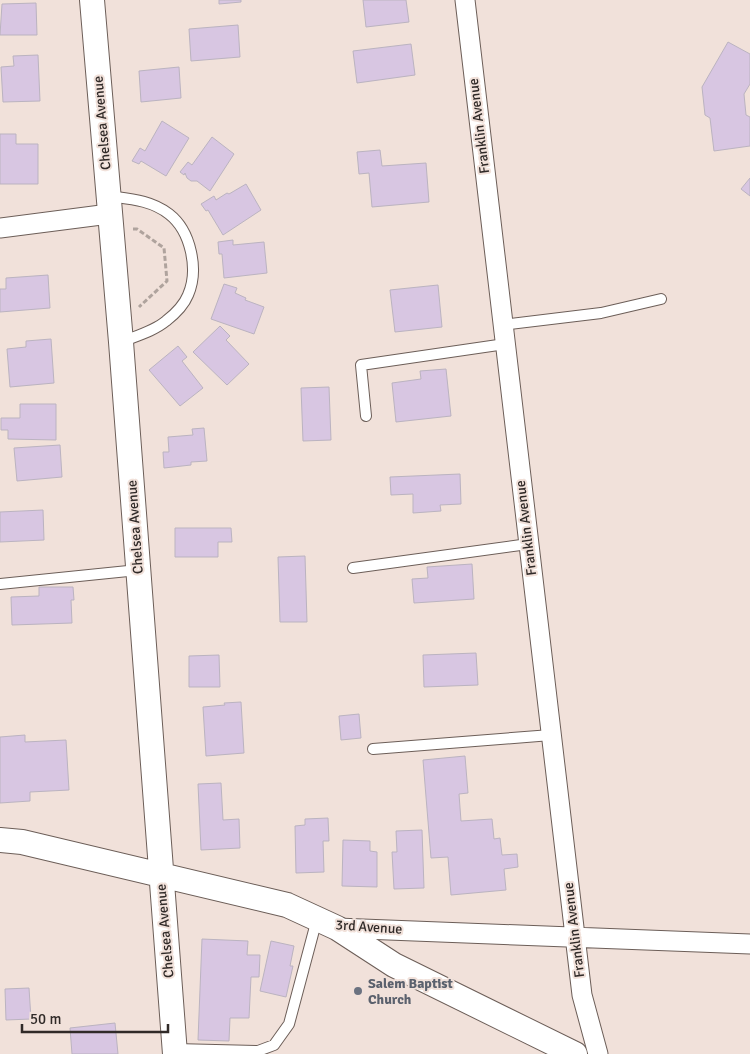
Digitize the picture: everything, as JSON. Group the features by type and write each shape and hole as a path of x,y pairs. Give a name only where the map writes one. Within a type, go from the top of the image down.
{"street":[{"name":"Chelsea Avenue","path":"92,0 121,342 175,1052"},
{"name":"Franklin Avenue","path":"465,0 582,995 598,1054"},
{"path":"0,228 109,205"},
{"name":"3rd Avenue","path":"0,840 22,842 287,905 327,923 750,944"},
{"path":"327,923 394,965 575,1054"}],"lane":[{"path":"109,205 146,202 170,215 187,239 193,276 188,295 170,317 160,325 121,342"},
{"path":"502,325 601,313 661,299"},
{"path":"366,416 361,364 505,344"},
{"path":"353,568 528,544"},
{"path":"0,584 138,570"},
{"path":"373,748 551,735"},
{"path":"175,1052 258,1051 274,1046 289,1024 327,923"}],"path":[{"path":"128,229 137,229 164,248 167,281 140,307 134,308"}],"building":[{"path":"219,0 241,0 241,2 219,4"},
{"path":"363,0 406,0 409,22 366,27"},
{"path":"36,3 37,35 0,35 2,4"},
{"path":"238,25 240,57 191,61 189,29"},
{"path":"728,42 750,54 750,84 744,94 746,115 750,117 750,146 714,151 710,118 705,115 702,87"},
{"path":"411,44 415,75 357,83 353,51"},
{"path":"38,55 40,101 3,102 1,67 14,66 13,56"},
{"path":"179,67 181,98 141,102 139,71"},
{"path":"162,121 189,138 166,176 141,161 139,164 132,161 140,148 145,151"},
{"path":"0,134 16,134 16,144 38,144 38,184 0,184"},
{"path":"212,137 234,154 210,191 197,181 191,181 185,173 184,175 180,172 188,162 192,165"},
{"path":"380,150 382,166 426,163 429,202 372,207 369,173 359,174 357,152"},
{"path":"750,178 750,196 741,189"},
{"path":"246,184 261,210 223,235 208,210 206,211 201,204 214,196 216,200"},
{"path":"233,240 233,245 264,242 267,273 224,278 222,254 219,254 218,242"},
{"path":"48,275 50,308 0,312 0,289 6,289 6,278"},
{"path":"224,284 237,288 235,293 246,298 245,300 264,307 254,334 211,319"},
{"path":"438,285 442,327 395,332 390,290"},
{"path":"220,326 230,336 226,340 249,364 227,385 193,352"},
{"path":"51,339 54,383 10,387 7,349 26,347 26,341"},
{"path":"178,346 187,357 182,361 203,388 180,406 149,370"},
{"path":"446,369 451,416 396,422 392,383 421,379 420,371"},
{"path":"329,387 331,440 303,441 301,388"},
{"path":"20,404 56,404 56,440 8,439 8,430 1,430 1,418 20,418"},
{"path":"204,428 207,461 191,462 191,465 164,468 163,452 169,452 168,437 193,435 192,429"},
{"path":"60,445 62,477 17,481 14,448"},
{"path":"460,474 461,504 440,505 441,511 413,513 413,494 391,495 390,477"},
{"path":"43,510 44,540 0,542 0,512"},
{"path":"175,528 231,528 232,542 218,542 218,557 175,557"},
{"path":"305,556 307,622 280,622 278,557"},
{"path":"472,564 474,599 414,603 412,579 428,578 427,567"},
{"path":"39,587 73,587 74,600 71,600 72,623 12,625 11,597 39,596"},
{"path":"476,653 478,685 424,687 423,655"},
{"path":"219,655 220,687 189,687 189,656"},
{"path":"241,702 244,753 206,756 203,707"},
{"path":"359,714 361,738 341,740 339,716"},
{"path":"25,735 25,742 66,740 69,790 30,792 30,801 0,803 0,737"},
{"path":"465,756 468,793 459,794 461,821 492,819 494,839 500,838 502,855 517,854 518,867 504,869 506,890 451,895 448,857 431,858 423,760"},
{"path":"221,783 223,820 239,819 240,848 201,850 198,784"},
{"path":"328,818 329,841 323,841 324,872 296,873 295,826 305,825 305,819"},
{"path":"422,830 424,888 394,889 392,852 397,852 396,831"},
{"path":"343,840 370,841 370,851 377,852 377,887 342,886"},
{"path":"202,939 248,941 247,955 260,955 259,977 251,977 249,1018 230,1018 229,1041 198,1040"},
{"path":"271,941 294,946 290,966 293,966 286,997 260,991"},
{"path":"29,988 31,1019 6,1020 5,989"},
{"path":"115,1023 118,1054 72,1054 70,1028"}],"place":[{"name":"Salem Baptist Church","path":"358,991"}]}
